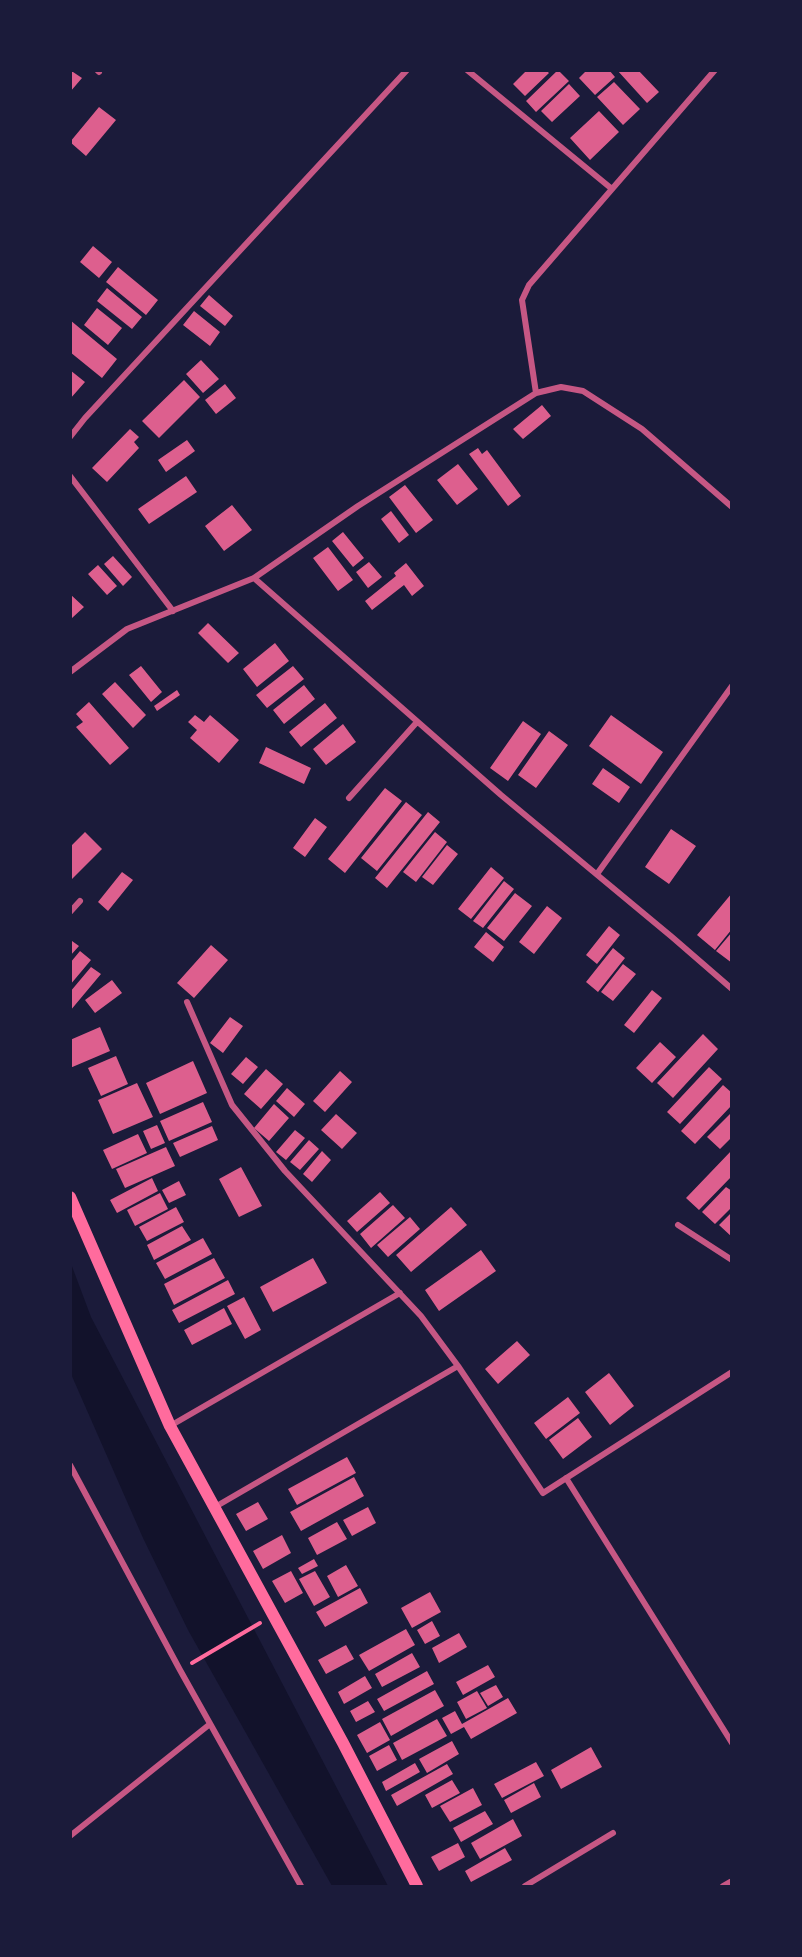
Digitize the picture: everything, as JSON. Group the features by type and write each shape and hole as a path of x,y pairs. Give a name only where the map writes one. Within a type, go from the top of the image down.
{"main road":[{"path":"70,1197 170,1426 343,1743 417,1887"}],"street":[{"path":"70,437 85,418 408,70"},
{"path":"467,70 612,189"},
{"path":"536,393 522,300 529,285 715,70"},
{"path":"70,672 127,629 254,578 358,506 536,393 561,387 583,391 642,429 732,507"},
{"path":"70,476 173,611"},
{"path":"254,578 501,795 732,989"},
{"path":"597,874 732,686"},
{"path":"349,798 417,722"},
{"path":"70,912 80,901"},
{"path":"187,1002 232,1105 285,1171 421,1316 458,1366 543,1493 732,1372"},
{"path":"678,1225 732,1260"},
{"path":"170,1426 400,1293"},
{"path":"215,1508 458,1366"},
{"path":"70,1465 301,1887"},
{"path":"566,1478 732,1743"},
{"path":"70,1836 210,1724"},
{"path":"525,1887 613,1833"}],"path":[{"path":"199,1659 259,1623"}],"shaded area":[{"path":"70,1261 91,1317 388,1886 332,1886 188,1630 143,1538 71,1374"}],"building":[{"path":"70,70 82,78 70,92"},
{"path":"527,70 546,70 549,73 525,96 513,84"},
{"path":"558,70 569,81 536,112 526,101"},
{"path":"587,70 609,70 615,77 595,95 579,78"},
{"path":"617,70 638,70 659,92 647,103"},
{"path":"614,82 640,109 623,125 597,97"},
{"path":"569,84 580,96 552,122 541,111"},
{"path":"99,107 116,120 86,156 70,142"},
{"path":"599,111 619,132 590,160 570,138"},
{"path":"93,246 112,262 99,278 80,262"},
{"path":"118,267 158,300 146,315 106,282"},
{"path":"107,288 142,317 132,329 97,301"},
{"path":"209,295 233,316 225,326 200,306"},
{"path":"97,308 122,328 108,345 84,325"},
{"path":"194,311 220,332 210,346 183,325"},
{"path":"70,320 117,359 102,378 70,352"},
{"path":"201,360 219,379 203,393 186,374"},
{"path":"70,370 85,382 70,399"},
{"path":"184,380 200,397 159,438 142,421"},
{"path":"225,384 236,398 216,414 205,400"},
{"path":"542,405 551,416 523,439 513,429"},
{"path":"130,429 139,437 134,442 139,448 107,482 92,468"},
{"path":"187,440 195,451 166,472 158,460"},
{"path":"478,448 482,454 487,450 521,496 508,506 469,454"},
{"path":"458,464 478,489 457,505 437,480"},
{"path":"186,476 197,492 149,524 138,509"},
{"path":"405,485 433,520 416,533 389,497"},
{"path":"232,505 252,530 224,551 205,526"},
{"path":"391,511 409,535 399,543 381,519"},
{"path":"343,532 364,558 353,567 332,541"},
{"path":"328,547 353,580 338,591 313,558"},
{"path":"113,556 132,577 123,586 104,564"},
{"path":"369,562 382,577 368,588 356,572"},
{"path":"406,563 424,586 412,596 404,585 372,610 365,601 396,576 394,573"},
{"path":"98,565 117,586 107,595 88,574"},
{"path":"70,594 84,607 72,618 70,616"},
{"path":"208,623 239,653 228,663 198,633"},
{"path":"275,643 289,661 257,687 243,669"},
{"path":"141,666 162,692 151,702 129,675"},
{"path":"293,666 304,679 267,708 256,695"},
{"path":"115,682 146,715 133,728 102,694"},
{"path":"304,685 315,699 284,724 273,710"},
{"path":"177,690 180,695 157,711 154,706"},
{"path":"89,702 129,748 110,765 76,727 83,722 76,714"},
{"path":"325,703 337,718 301,747 289,732"},
{"path":"195,715 204,722 210,715 239,740 219,763 190,738 197,730 188,722"},
{"path":"611,715 663,752 641,784 589,746"},
{"path":"523,721 541,734 508,781 490,768"},
{"path":"343,724 356,742 326,765 313,749"},
{"path":"549,731 568,745 536,788 518,775"},
{"path":"266,747 311,768 304,784 259,763"},
{"path":"603,768 630,787 619,803 592,784"},
{"path":"385,788 402,801 345,873 328,859"},
{"path":"406,802 422,815 377,871 361,858"},
{"path":"428,812 440,822 387,888 375,878"},
{"path":"315,818 327,827 305,857 293,848"},
{"path":"671,829 696,846 669,884 645,867"},
{"path":"85,832 102,849 70,881 70,847"},
{"path":"435,832 447,842 416,882 403,872"},
{"path":"447,845 458,854 433,885 422,877"},
{"path":"491,867 504,878 471,919 458,909"},
{"path":"122,872 133,880 108,911 98,902"},
{"path":"504,881 514,889 483,928 473,921"},
{"path":"515,893 532,906 504,941 487,928"},
{"path":"732,893 732,929 715,950 697,935"},
{"path":"547,906 562,918 534,954 519,942"},
{"path":"609,926 620,935 597,964 586,955"},
{"path":"486,932 504,947 493,962 474,947"},
{"path":"732,932 732,963 716,951"},
{"path":"70,942 79,946 70,956"},
{"path":"211,945 228,960 194,998 177,983"},
{"path":"613,948 625,958 598,992 586,982"},
{"path":"80,951 91,960 70,985 70,963"},
{"path":"623,964 636,974 613,1001 601,992"},
{"path":"91,967 101,974 70,1011 70,992"},
{"path":"112,980 122,993 95,1013 85,1000"},
{"path":"652,990 662,998 634,1033 624,1025"},
{"path":"230,1017 243,1026 223,1053 210,1043"},
{"path":"100,1027 110,1051 70,1068 70,1040"},
{"path":"703,1034 718,1049 673,1098 657,1083"},
{"path":"660,1042 676,1057 652,1083 636,1068"},
{"path":"116,1056 128,1084 101,1096 88,1068"},
{"path":"246,1057 258,1067 243,1084 231,1074"},
{"path":"193,1061 207,1093 160,1114 146,1083"},
{"path":"709,1067 722,1079 680,1124 667,1112"},
{"path":"266,1069 283,1084 261,1109 244,1094"},
{"path":"340,1071 352,1082 325,1112 313,1101"},
{"path":"137,1083 153,1117 113,1134 98,1100"},
{"path":"723,1085 732,1093 732,1105 695,1144 681,1131"},
{"path":"287,1088 305,1104 294,1117 276,1101"},
{"path":"203,1102 212,1122 169,1141 160,1121"},
{"path":"274,1104 289,1118 269,1141 254,1128"},
{"path":"732,1112 732,1137 720,1149 707,1137"},
{"path":"336,1114 357,1133 342,1149 321,1130"},
{"path":"157,1125 165,1143 151,1149 143,1131"},
{"path":"212,1126 218,1140 180,1157 173,1143"},
{"path":"295,1130 305,1138 286,1160 276,1152"},
{"path":"138,1134 147,1153 112,1169 103,1150"},
{"path":"309,1140 319,1149 300,1170 290,1162"},
{"path":"166,1147 175,1166 125,1188 116,1169"},
{"path":"732,1150 732,1176 699,1210 686,1198"},
{"path":"322,1151 331,1160 312,1182 303,1174"},
{"path":"241,1167 262,1206 239,1217 219,1179"},
{"path":"152,1178 158,1191 117,1213 110,1200"},
{"path":"179,1181 186,1195 169,1203 162,1190"},
{"path":"726,1187 732,1191 732,1207 715,1224 702,1212"},
{"path":"380,1192 390,1203 357,1232 347,1221"},
{"path":"160,1193 168,1209 135,1226 127,1210"},
{"path":"393,1205 405,1218 371,1248 360,1234"},
{"path":"176,1207 184,1222 147,1241 139,1227"},
{"path":"451,1207 467,1225 411,1272 396,1255"},
{"path":"732,1212 732,1237 719,1225"},
{"path":"410,1217 420,1229 388,1257 377,1245"},
{"path":"182,1226 191,1240 154,1260 147,1245"},
{"path":"203,1238 212,1254 165,1279 156,1263"},
{"path":"481,1250 496,1271 439,1311 425,1290"},
{"path":"214,1258 225,1278 174,1305 164,1284"},
{"path":"313,1258 327,1283 273,1312 260,1287"},
{"path":"228,1280 235,1294 179,1323 172,1310"},
{"path":"244,1297 261,1330 245,1339 227,1306"},
{"path":"224,1308 232,1324 192,1345 184,1330"},
{"path":"517,1341 530,1355 498,1384 485,1369"},
{"path":"609,1373 634,1406 610,1425 585,1392"},
{"path":"568,1397 580,1413 546,1439 534,1423"},
{"path":"578,1418 592,1437 563,1459 549,1440"},
{"path":"347,1457 356,1473 297,1505 288,1489"},
{"path":"354,1477 364,1496 301,1531 290,1512"},
{"path":"258,1502 268,1519 246,1531 236,1514"},
{"path":"368,1507 376,1523 352,1536 343,1520"},
{"path":"337,1522 347,1539 317,1555 308,1538"},
{"path":"282,1535 291,1553 263,1569 253,1551"},
{"path":"314,1559 318,1566 302,1574 298,1568"},
{"path":"346,1565 358,1586 338,1597 327,1576"},
{"path":"291,1571 303,1593 285,1603 272,1581"},
{"path":"315,1571 330,1597 314,1606 299,1579"},
{"path":"360,1588 368,1603 325,1627 316,1612"},
{"path":"430,1592 441,1612 412,1628 401,1608"},
{"path":"432,1621 440,1636 425,1644 417,1630"},
{"path":"406,1629 415,1645 369,1671 359,1655"},
{"path":"459,1633 467,1647 439,1663 432,1648"},
{"path":"346,1645 354,1659 326,1674 318,1660"},
{"path":"412,1653 420,1667 382,1687 375,1674"},
{"path":"488,1665 495,1677 463,1695 456,1682"},
{"path":"427,1671 434,1684 384,1711 377,1699"},
{"path":"365,1676 372,1688 344,1704 338,1692"},
{"path":"496,1685 503,1697 488,1706 480,1693"},
{"path":"435,1690 444,1706 391,1736 382,1719"},
{"path":"477,1691 487,1708 466,1719 457,1702"},
{"path":"508,1698 517,1713 471,1739 464,1727 451,1734 442,1718 455,1711 462,1724"},
{"path":"368,1701 375,1712 356,1722 350,1711"},
{"path":"437,1719 447,1736 402,1760 393,1743"},
{"path":"380,1722 390,1740 367,1753 357,1735"},
{"path":"452,1741 459,1754 427,1773 419,1759"},
{"path":"389,1745 397,1760 377,1771 369,1756"},
{"path":"591,1747 602,1767 561,1789 551,1770"},
{"path":"536,1762 544,1776 502,1798 494,1784"},
{"path":"415,1763 420,1772 386,1791 382,1782"},
{"path":"447,1764 453,1774 397,1806 391,1795"},
{"path":"452,1780 460,1793 432,1808 425,1795"},
{"path":"534,1783 541,1797 511,1813 504,1800"},
{"path":"473,1788 482,1805 450,1822 440,1806"},
{"path":"485,1811 493,1824 461,1842 453,1828"},
{"path":"513,1819 522,1836 480,1859 471,1843"},
{"path":"458,1843 465,1857 439,1871 431,1857"},
{"path":"505,1848 512,1860 471,1882 465,1871"}]}
